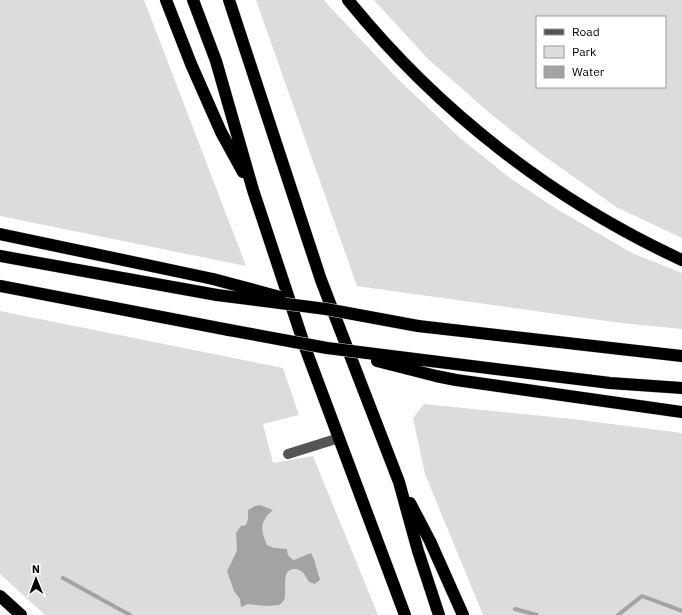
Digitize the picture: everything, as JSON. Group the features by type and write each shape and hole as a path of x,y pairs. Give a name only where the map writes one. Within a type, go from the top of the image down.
{"highway":[{"path":"166,0 191,64 221,132 253,190"},
{"path":"193,0 216,61 253,190 306,350 405,615"},
{"path":"229,0 321,280 399,482 418,551 440,615"},
{"path":"348,0 385,44 429,89 469,125 551,187 595,214 660,250 682,260"},
{"path":"0,234 213,279 326,309"},
{"path":"0,256 217,295 326,309 418,326 682,356"},
{"path":"0,286 327,348 610,383 682,388"},
{"path":"327,348 456,380 682,412"},
{"path":"399,482 430,541 463,615"},
{"path":"0,596 21,615"}],"lane":[{"path":"288,454 338,438"}],"green space":[{"path":"0,0 144,0 246,266 0,216"},
{"path":"256,0 324,0 399,80 460,138 510,178 555,208 632,253 682,273 682,329 621,323 357,286"},
{"path":"374,0 682,0 682,238 616,207 540,153 492,115 428,59"},
{"path":"0,311 283,368 299,415 263,424 273,463 313,456 378,615 45,615 0,574"},
{"path":"424,404 572,419 682,433 682,615 483,615 425,474 413,418"}],"water":[{"path":"260,505 273,510 266,518 262,526 267,545 274,548 287,549 287,553 294,560 311,553 320,580 315,584 309,582 301,571 293,569 289,571 285,578 284,601 279,605 266,606 248,604 241,607 240,599 234,591 227,571 237,551 236,533 241,526 246,525 248,510"}],"waterway":[{"path":"63,578 130,615"},
{"path":"618,615 642,596 682,611"},
{"path":"515,609 537,615"}]}
